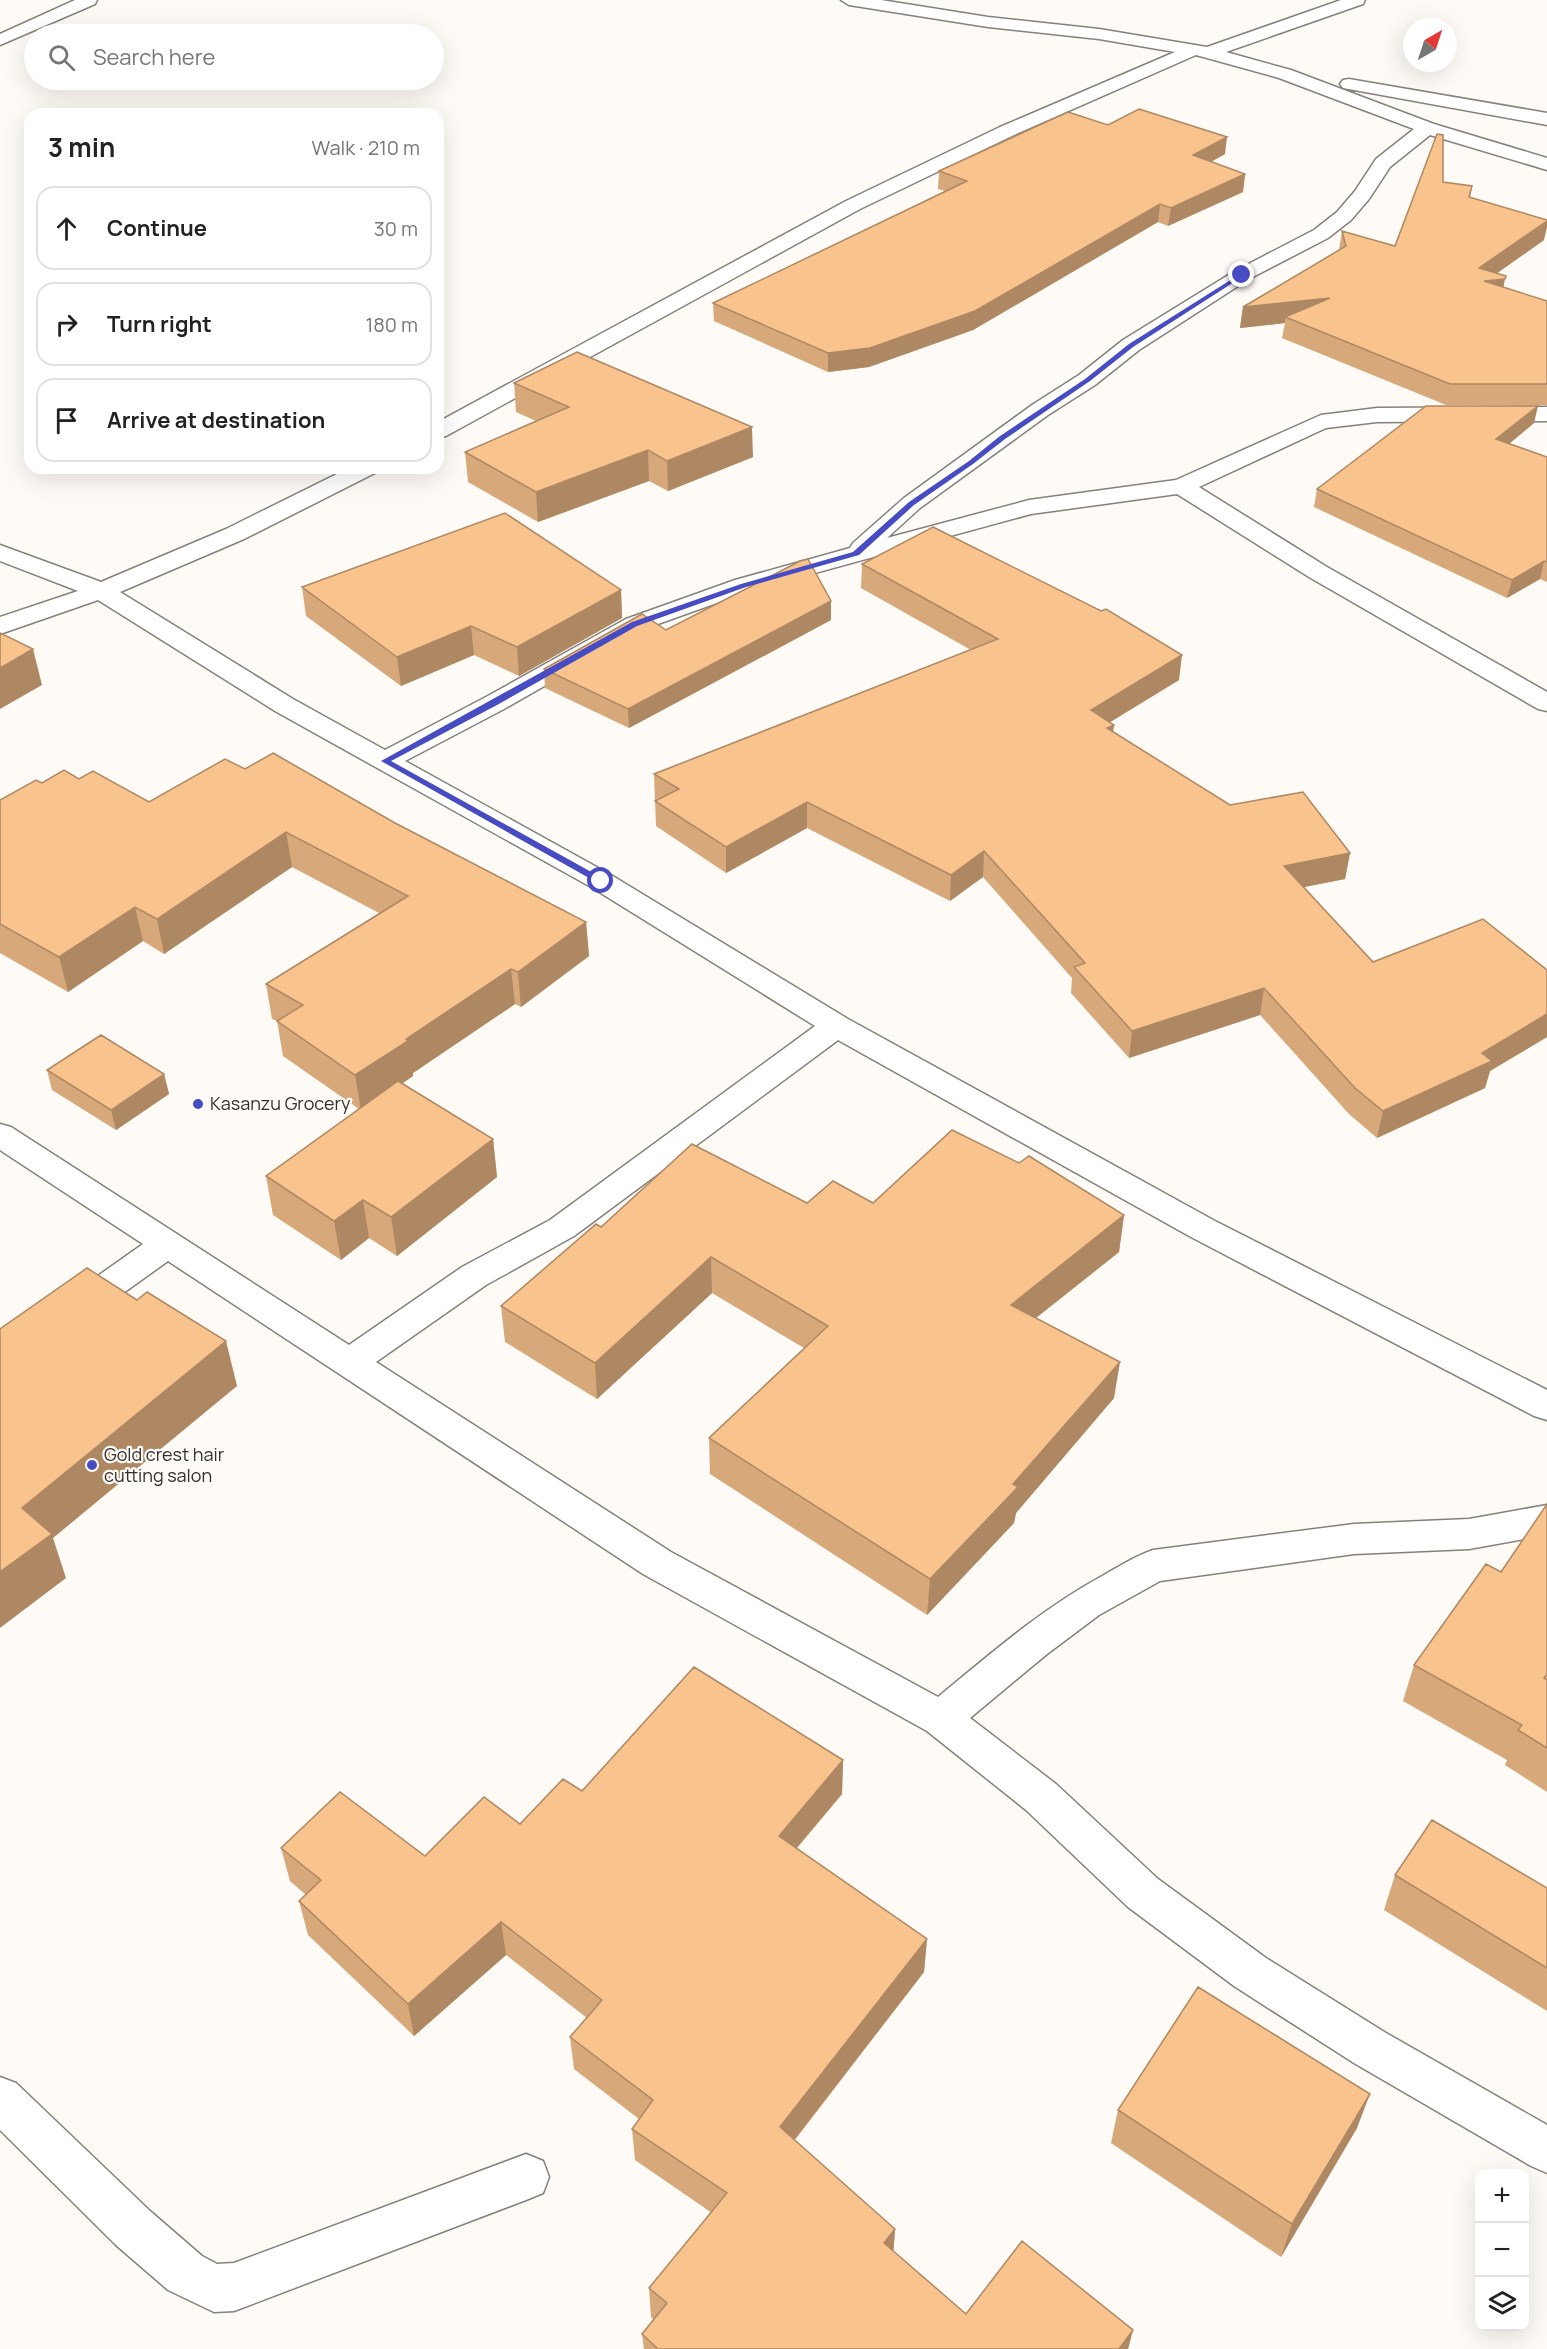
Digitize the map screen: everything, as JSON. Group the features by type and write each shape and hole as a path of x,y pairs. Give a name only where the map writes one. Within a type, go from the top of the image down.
{"street":[{"path":"36,24 89,0"},
{"path":"849,0 988,22 1099,34 1202,50 1285,74 1427,128 1547,164"},
{"path":"444,427 853,205 1007,131 1202,50 1357,0"},
{"path":"0,40 24,29"},
{"path":"1285,74 1412,93 1547,119"},
{"path":"856,554 912,503 971,463 1040,410 1088,380 1131,345 1242,275 1284,255 1329,228 1356,202 1383,163 1427,128"},
{"path":"385,761 495,703 634,624 744,585 1029,507 1181,486 1321,422 1377,415 1547,414"},
{"path":"0,626 101,591 269,517 355,474"},
{"path":"1181,486 1318,572 1547,703"},
{"path":"0,552 101,591 284,705 601,881 837,1026 1203,1229 1547,1406"},
{"path":"350,1362 474,1276 562,1228 837,1026"},
{"path":"0,1135 657,1563 941,1719 1041,1797 1143,1893 1250,1972 1370,2048 1547,2150"},
{"path":"0,1363 168,1243"},
{"path":"941,1719 1042,1636 1085,1604 1153,1566 1354,1539 1469,1534 1547,1520"},
{"path":"0,2099 133,2228 185,2273 214,2288 234,2287 526,2177"}],"building":[{"path":"1139,109 1227,137 1193,155 1245,174 1171,208 1160,204 975,311 870,348 828,353 713,303 967,181 939,171 1068,112 1108,125"},
{"path":"1437,134 1443,135 1443,182 1472,186 1469,197 1547,220 1479,268 1506,276 1505,279 1484,281 1547,301 1547,384 1450,384 1285,317 1330,298 1243,307 1346,246 1342,231 1395,246"},
{"path":"577,352 752,427 667,461 648,450 536,492 465,452 569,407 514,383"},
{"path":"1426,406 1538,406 1496,439 1547,457 1547,562 1544,561 1512,580 1317,489"},
{"path":"505,513 621,590 517,647 471,626 397,657 302,587"},
{"path":"933,527 1101,611 1106,609 1182,655 1091,710 1114,725 1107,728 1230,805 1303,792 1350,853 1284,866 1373,962 1483,919 1547,970 1547,1014 1482,1053 1492,1061 1383,1111 1355,1088 1264,988 1132,1031 1074,967 1085,963 984,851 951,875 807,802 726,847 655,801 679,789 654,774 998,639 862,564"},
{"path":"808,559 831,601 628,709 544,669 642,614 666,630"},
{"path":"0,633 33,649 0,668"},
{"path":"273,753 395,823 586,922 518,972 511,969 355,1075 277,1021 303,1005 266,984 408,896 286,832 157,919 135,907 59,957 0,924 0,800 36,780 42,783 64,770 79,779 93,771 149,802 225,759 245,769"},
{"path":"101,1035 164,1074 111,1110 47,1070"},
{"path":"398,1081 493,1139 391,1217 363,1200 334,1221 266,1176"},
{"path":"952,1130 1019,1163 1029,1156 1124,1215 1011,1305 1120,1362 1013,1484 1018,1487 930,1579 709,1438 828,1326 711,1257 595,1363 501,1306 596,1224 601,1227 692,1144 807,1203 833,1181 873,1203"},
{"path":"87,1268 137,1300 147,1292 226,1341 22,1508 52,1534 0,1572 0,1329"},
{"path":"1547,1504 1547,1674 1544,1678 1547,1680 1547,1748 1518,1730 1522,1725 1414,1665 1486,1564 1501,1572"},
{"path":"694,1667 843,1760 779,1836 927,1939 780,2127 895,2229 884,2243 966,2314 1022,2241 1133,2330 1119,2349 658,2349 642,2334 667,2303 649,2288 727,2193 632,2129 653,2100 570,2037 602,2000 501,1922 408,2004 299,1901 321,1880 281,1848 340,1792 425,1856 484,1797 520,1824 563,1779 582,1791"},
{"path":"1432,1820 1547,1888 1547,1968 1395,1875"},
{"path":"1198,1987 1370,2094 1292,2224 1118,2110"}],"place":[{"name":"Kasanzu Grocery","path":"198,1104"},
{"name":"Gold crest hair cutting salon","path":"92,1465"}],"route":[{"path":"601,881 385,761 495,703 634,624 744,585 856,554 912,503 971,463 1040,410 1088,380 1131,345 1242,275"}]}
